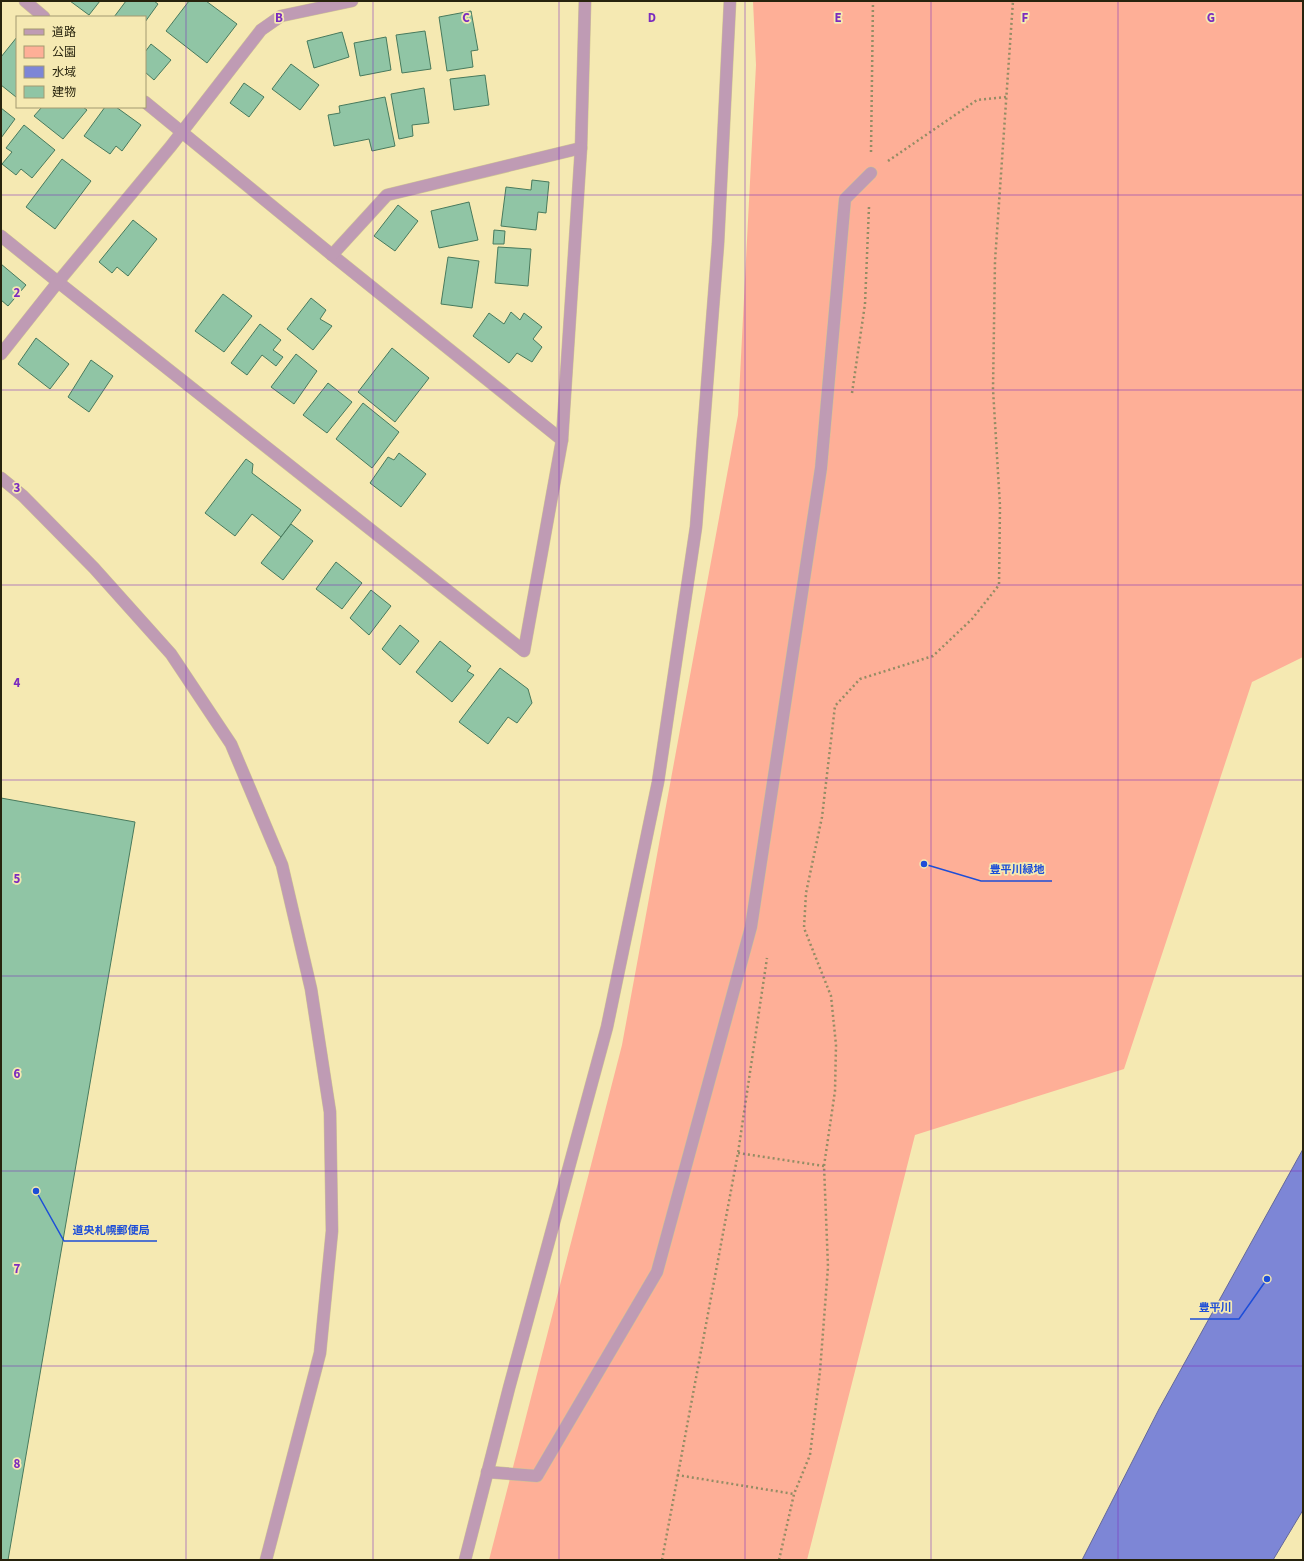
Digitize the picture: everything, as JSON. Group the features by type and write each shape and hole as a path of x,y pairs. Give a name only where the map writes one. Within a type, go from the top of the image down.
{"street":[{"path":"1,354 262,30 281,16 352,1"},
{"path":"1,236 524,652 562,440 581,148 585,1"},
{"path":"465,1560 487,1472 607,1027 658,782 696,527 718,244 730,1"},
{"path":"33,3 43,16"},
{"path":"146,103 562,440"},
{"path":"332,255 387,195 581,148"},
{"path":"487,1472 537,1476 657,1272 751,927 821,468 845,199 871,173"},
{"path":"1,478 23,496 94,568 170,654 231,744 282,865 311,989 330,1112 332,1231 320,1354 266,1560"}],"path":[{"path":"779,1560 794,1494 810,1454 820,1371 828,1267 824,1166 835,1091 836,1045 831,996 804,928 806,893 822,817 835,706 860,679 933,656 972,619 999,585 1000,506 993,389 995,261 1014,1"},
{"path":"871,173 977,100 1007,97"},
{"path":"738,1153 824,1166"},
{"path":"677,1475 794,1494"}],"green space":[{"path":"753,1 1303,1 1303,657 1252,682 1124,1069 915,1135 807,1560 489,1560 622,1045 738,415 756,65"}],"water":[{"path":"1303,1149 1303,1510 1273,1560 1082,1560 1159,1409"}],"building":[{"path":"70,1 100,1 89,15"},
{"path":"126,1 154,1 158,4 146,21 146,16 115,16"},
{"path":"189,1 206,1 237,24 207,63 166,31"},
{"path":"471,11 478,50 471,51 473,67 447,71 439,17"},
{"path":"425,31 431,69 402,73 396,35"},
{"path":"342,32 349,57 314,68 307,41"},
{"path":"386,37 391,70 360,76 354,43"},
{"path":"16,38 16,97 1,85 1,57"},
{"path":"151,44 171,60 154,80 146,73 146,51"},
{"path":"291,64 319,85 300,110 272,89"},
{"path":"485,75 489,105 454,110 450,79"},
{"path":"244,83 264,97 249,117 230,103"},
{"path":"424,88 429,123 412,125 413,136 399,139 391,94"},
{"path":"385,97 395,146 372,151 369,139 334,146 328,115 340,113 339,106"},
{"path":"1,108 15,119 1,138"},
{"path":"41,108 84,108 87,110 63,139 34,116"},
{"path":"104,108 117,108 141,125 122,151 116,146 110,154 84,136"},
{"path":"24,125 55,150 32,178 21,169 16,175 2,164 12,152 6,148"},
{"path":"62,159 91,181 55,229 26,207"},
{"path":"532,180 549,182 546,213 538,212 536,230 501,226 506,187 531,190"},
{"path":"469,202 478,240 439,248 431,211"},
{"path":"398,205 418,221 395,251 374,236"},
{"path":"133,220 157,239 128,276 117,267 112,273 99,262"},
{"path":"494,230 505,231 504,244 493,244"},
{"path":"498,247 531,249 528,286 495,283"},
{"path":"448,257 479,261 472,308 441,304"},
{"path":"1,264 26,285 8,306 1,300"},
{"path":"223,294 252,316 224,352 195,331"},
{"path":"311,298 326,310 320,319 332,326 313,350 287,329"},
{"path":"511,312 520,320 524,313 542,327 533,339 542,347 532,362 517,353 509,363 473,336 489,313 504,324"},
{"path":"260,324 281,340 273,350 283,357 276,366 262,355 247,375 231,363"},
{"path":"36,338 69,364 50,389 18,364"},
{"path":"392,348 429,378 395,422 358,392"},
{"path":"296,354 317,371 294,404 271,387"},
{"path":"91,360 113,376 89,412 68,397"},
{"path":"328,383 352,402 327,433 303,415"},
{"path":"363,403 399,432 372,468 336,439"},
{"path":"399,453 426,474 401,507 370,483 388,457 394,460"},
{"path":"246,459 253,464 252,473 301,510 281,537 252,514 235,536 205,513"},
{"path":"291,524 313,541 283,580 261,563"},
{"path":"336,562 362,583 342,609 316,589"},
{"path":"371,590 391,606 369,635 350,618"},
{"path":"400,625 419,641 400,665 382,649"},
{"path":"440,641 471,666 467,671 474,675 452,702 416,672"},
{"path":"500,668 528,689 532,703 517,723 508,717 488,744 459,722"},
{"path":"1,798 135,822 8,1560 1,1560"}],"place":[{"name":"豊平川緑地","path":"924,864"},
{"name":"道央札幌郵便局","path":"36,1191"},
{"name":"豊平川","path":"1267,1279"}]}
